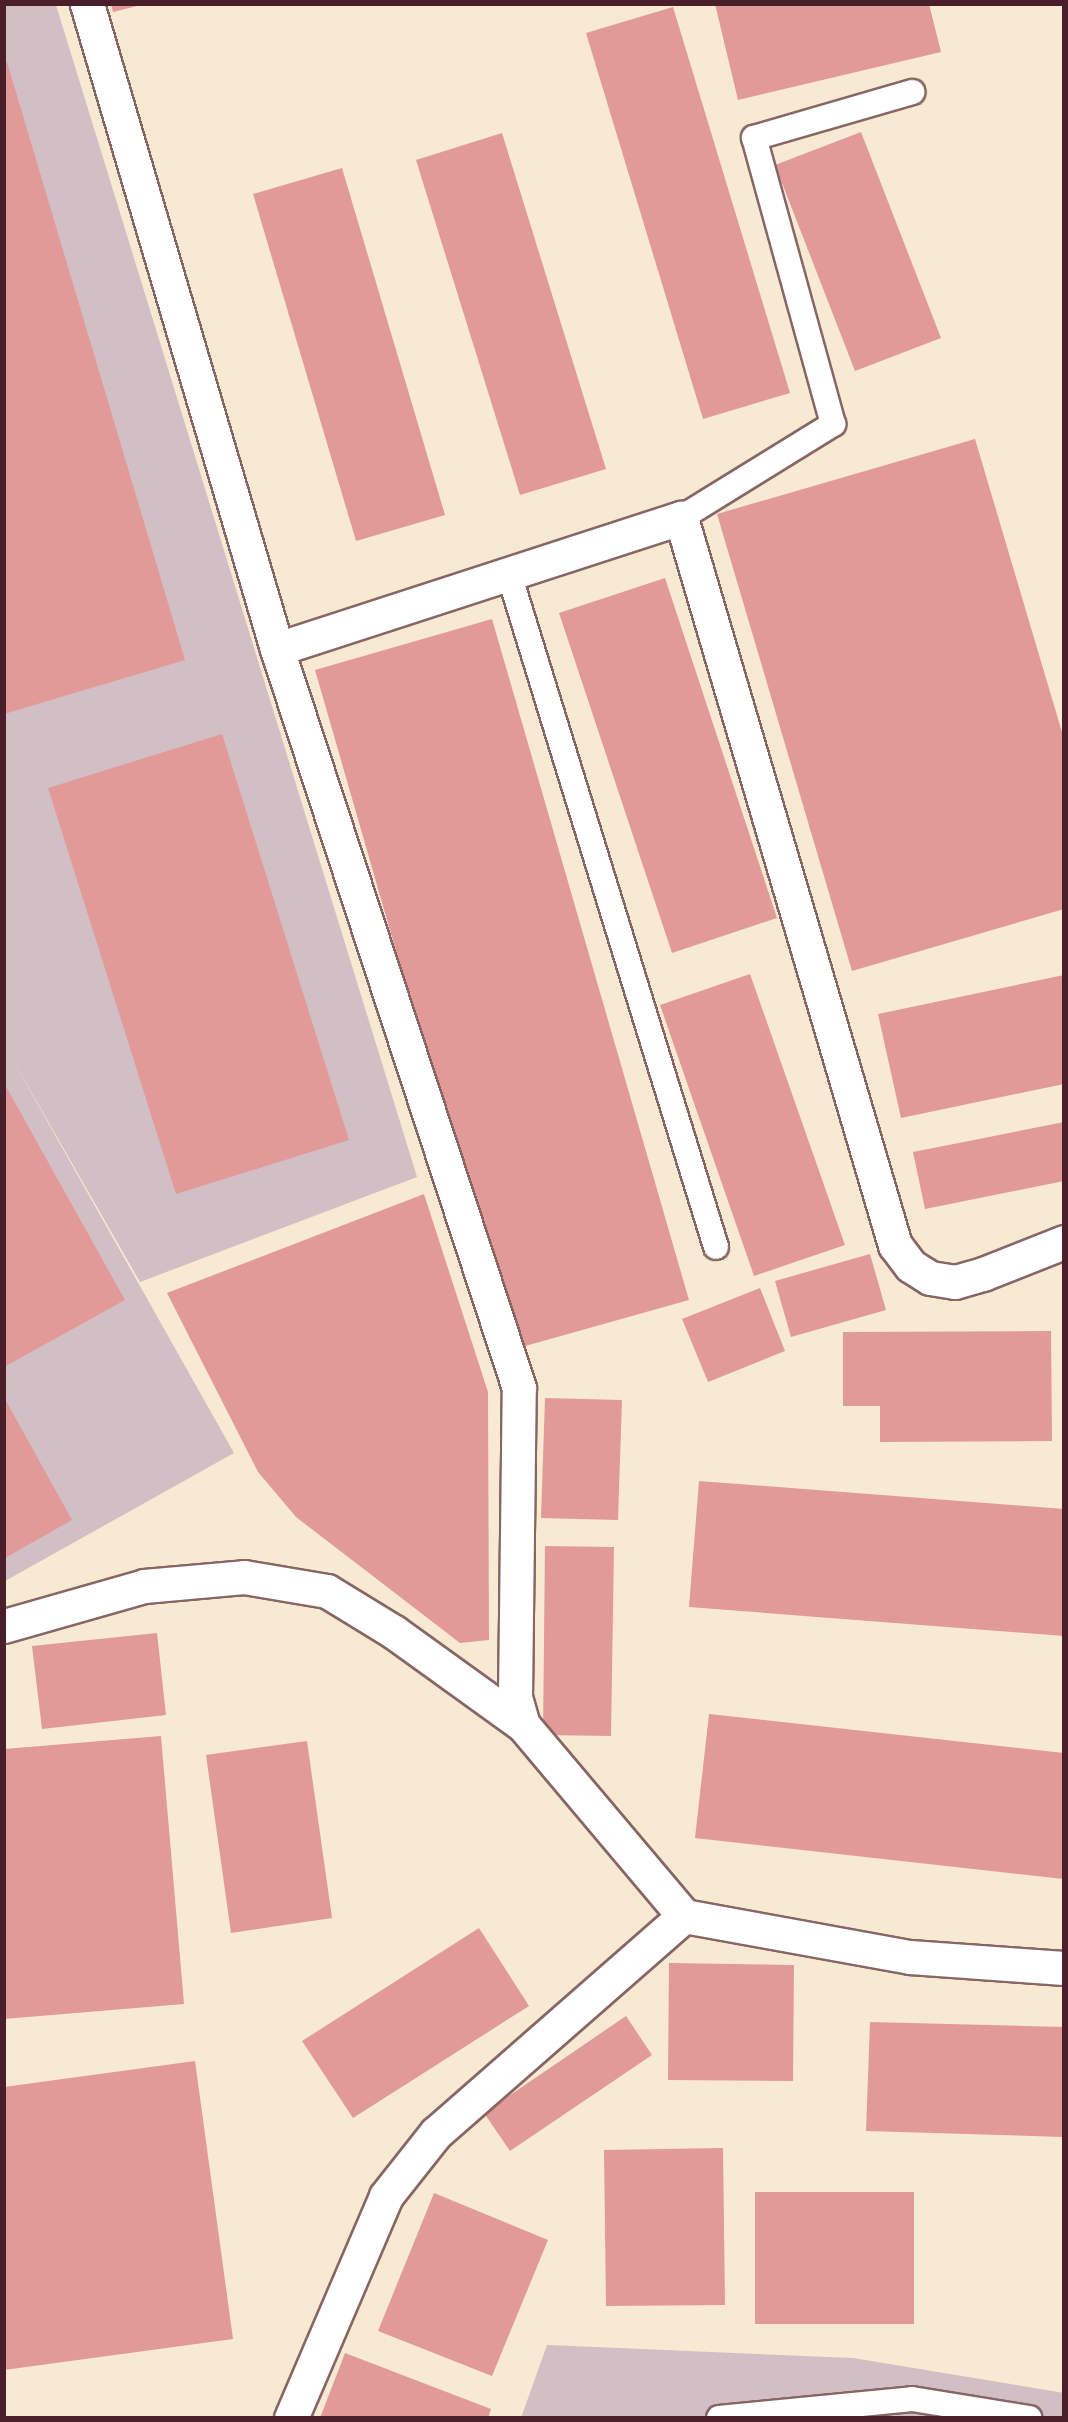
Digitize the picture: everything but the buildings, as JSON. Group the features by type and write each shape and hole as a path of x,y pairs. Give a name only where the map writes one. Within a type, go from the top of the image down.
{"street":[{"path":"87,4 277,649 519,1388 515,1697 523,1725"},
{"path":"277,649 681,518 896,1245 911,1266 930,1278 955,1282 983,1274 1064,1242"},
{"path":"4,1626 144,1586 244,1576 327,1591 394,1632 523,1725 684,1916 910,1957 1064,1968"},
{"path":"291,2418 386,2196 436,2133 684,1916"}],"lane":[{"path":"681,518 833,424 754,138 912,92"},
{"path":"509,574 716,1247"},
{"path":"719,2418 912,2399 1029,2418"}],"shaded area":[{"path":"5,5 56,5 417,1177 140,1282 6,1048 234,1453 5,1581"},
{"path":"547,2345 853,2358 1064,2393 1063,2418 521,2418"}]}
